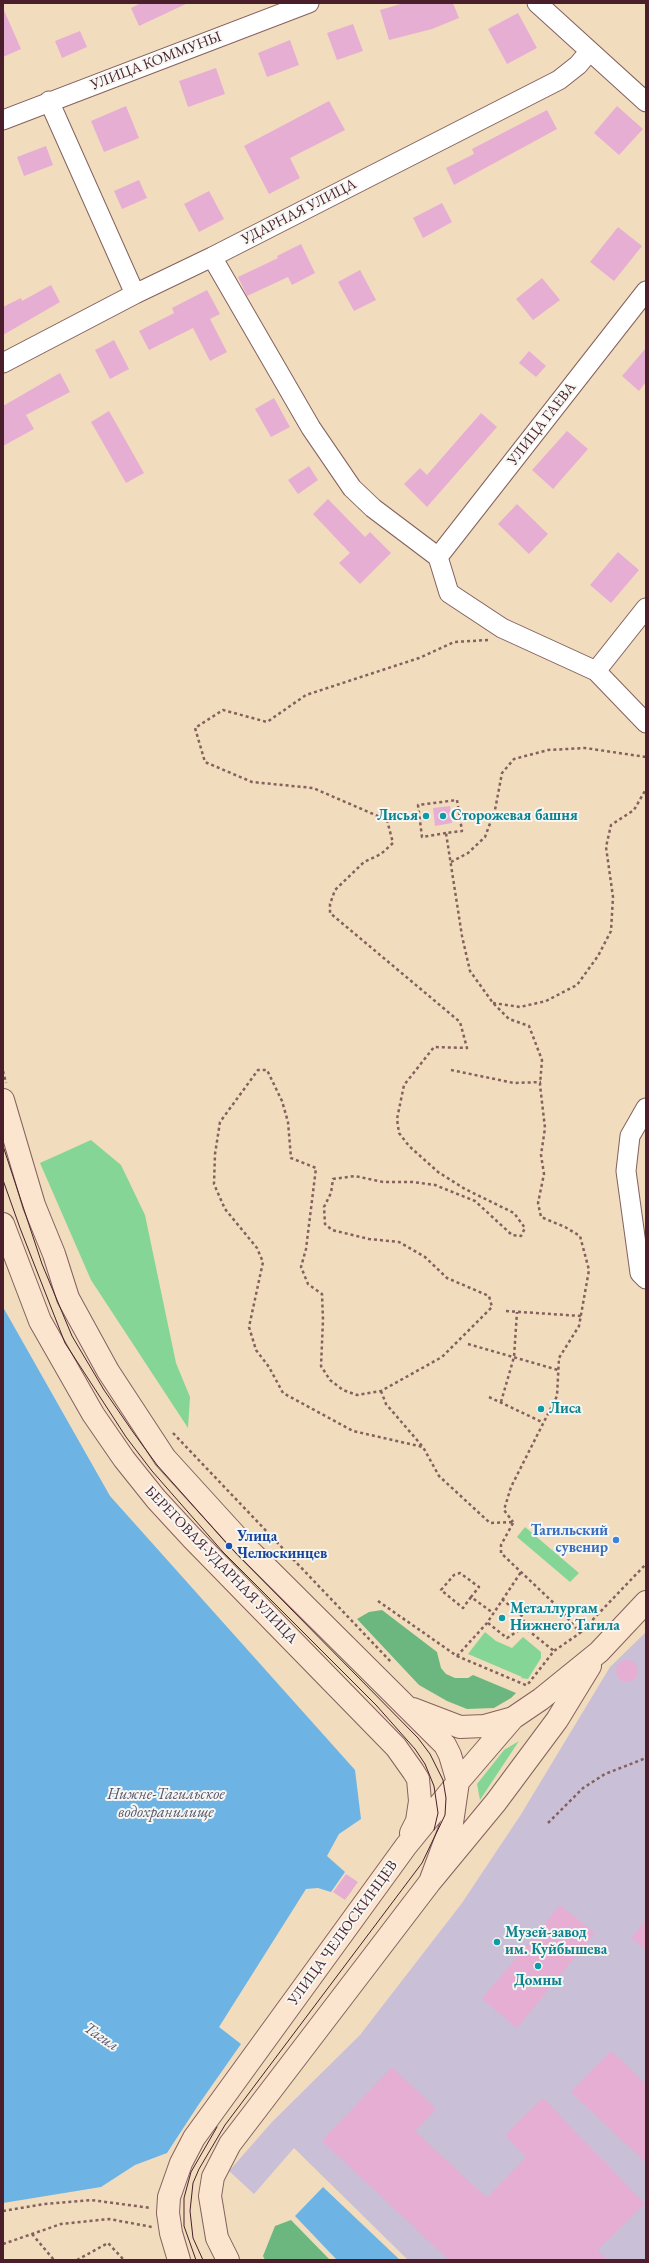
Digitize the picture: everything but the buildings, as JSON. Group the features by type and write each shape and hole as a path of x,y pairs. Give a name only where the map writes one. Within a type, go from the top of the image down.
{"main road":[{"name":"БЕРЕГОВАЯ-УДАРНАЯ УЛИЦА","path":"5,1093 34,1205 54,1254 68,1298 108,1371 139,1419 166,1458 246,1547 445,1745 450,1755 458,1782 452,1823 430,1882"},
{"name":"БЕРЕГОВАЯ-УДАРНАЯ УЛИЦА","path":"3,1224 40,1321 93,1414 124,1459 156,1499 192,1538 396,1747 418,1779 420,1801 417,1821 406,1846"},
{"name":"УЛИЦА ЧЕЛЮСКИНЦЕВ","path":"226,2257 217,2238 210,2196 213,2177 230,2144 430,1882 496,1802 558,1720 599,1652 646,1602"},
{"name":"УЛИЦА ЧЕЛЮСКИНЦЕВ","path":"179,2260 171,2233 168,2213 169,2197 181,2163 194,2138 406,1846 513,1718 530,1691 599,1652"},
{"name":"БЕРЕГОВАЯ-УДАРНАЯ УЛИЦА","path":"407,1706 460,1727 484,1726 513,1718"}],"street":[{"name":"УЛИЦА КОММУНЫ","path":"3,120 49,101 309,3"},
{"path":"537,3 589,52 646,102"},
{"name":"УДАРНАЯ УЛИЦА","path":"3,363 135,294 212,257 559,80 578,65 589,52"},
{"path":"49,101 135,294"},
{"path":"212,257 311,428 352,488 372,508 438,557 448,593 502,628 596,670 646,723"},
{"name":"УЛИЦА ГАЕВА","path":"438,557 646,291"},
{"path":"596,670 646,608"},
{"path":"646,1108 630,1136 626,1170 640,1273 646,1279"}],"path":[{"path":"423,1447 353,1431 283,1393 269,1367 256,1350 249,1327 263,1262 257,1248 224,1209 214,1184 215,1154 220,1122 258,1070 268,1070 282,1101 288,1122 291,1158 316,1168 306,1249 301,1267 308,1284 322,1294 323,1320 321,1366 330,1380 343,1390 357,1395 381,1391 442,1357 492,1307 489,1296 447,1278 425,1257 399,1242 368,1239 332,1230 325,1224 324,1207 331,1193 333,1180 355,1176 383,1182 413,1182 434,1185 475,1201 512,1235 521,1236 525,1228 514,1213 465,1189 438,1172 410,1146 399,1133 397,1119 404,1084 434,1047 468,1048 460,1022 330,913 330,904 335,890 364,862 381,854 393,843 386,820 313,788 252,782 205,762 196,728 223,710 268,722 306,695 419,658 454,642 493,639"},
{"path":"451,862 468,853 485,837 495,810 502,773 514,759 548,750 585,748 646,757"},
{"path":"493,1003 520,1007 546,1001 577,985 598,956 611,931 613,897 606,847 611,825 634,810 646,788"},
{"path":"457,800 462,831 446,833 422,836 418,805 457,800"},
{"path":"446,833 462,936 470,971 493,1003 509,1019 529,1026 542,1060 541,1082 545,1128 541,1155 544,1174 538,1203 541,1217 565,1227 580,1236 589,1270 579,1326 559,1358 557,1396 542,1422 511,1487 504,1510 513,1522"},
{"path":"452,1070 514,1082 541,1082"},
{"path":"3,1071 5,1093"},
{"path":"506,1311 581,1316"},
{"path":"501,1402 514,1357 517,1312"},
{"path":"468,1344 558,1370"},
{"path":"381,1391 386,1404 423,1447 439,1476 490,1523 513,1522"},
{"path":"489,1397 542,1422"},
{"path":"172,1432 396,1668"},
{"path":"513,1522 502,1543 501,1553 560,1609 580,1633"},
{"path":"378,1601 457,1656 530,1691 554,1651 580,1633 646,1564"},
{"path":"457,1656 487,1623 521,1572"},
{"path":"460,1573 479,1587 471,1597 463,1608 441,1590 454,1575 460,1573"},
{"path":"471,1597 493,1613"},
{"path":"502,1599 523,1617 524,1626 554,1651"},
{"path":"487,1623 507,1638 524,1626"},
{"path":"548,1823 583,1788 605,1774 646,1758"},
{"path":"3,2211 44,2204 91,2200 156,2209"},
{"path":"3,2244 60,2224 109,2219 156,2227"},
{"path":"32,2234 54,2260"},
{"path":"77,2260 108,2243 124,2260"}],"shaded area":[{"path":"646,1632 646,2260 408,2260 294,2148 254,2194 229,2171 272,2122 360,2035 462,1903 520,1816 610,1667"}],"green space":[{"path":"91,1140 121,1165 145,1215 176,1363 190,1397 188,1428 91,1280 40,1163"},
{"path":"525,1527 579,1573 570,1582 517,1537"},
{"path":"382,1610 437,1652 441,1668 446,1674 455,1678 468,1678 473,1675 516,1693 511,1698 494,1708 467,1709 447,1701 419,1685 357,1619 369,1612"},
{"path":"485,1632 496,1641 512,1648 523,1637 541,1652 541,1658 528,1679 521,1678 522,1677 468,1654"},
{"path":"519,1741 480,1800 477,1784 504,1750"},
{"path":"291,2220 330,2260 265,2260 263,2256 275,2226"}],"water":[{"name":"Нижне-Тагильское водохранилище","path":"3,1307 110,1496 355,1770 361,1819 339,1834 327,1856 345,1872 331,1892 318,1888 306,1889 219,2027 241,2044 167,2153 135,2165 101,2187 3,2203"},
{"path":"323,2187 400,2260 337,2260 295,2216"}],"tram line":[{"path":"3,1146 42,1264 72,1336 104,1390 133,1432 157,1465 229,1546 418,1738 430,1754 443,1780 446,1798 445,1815 422,1863 225,2125 199,2169 193,2183 190,2211 193,2238 203,2260"},
{"path":"3,1180 65,1343 126,1437 152,1471 223,1552 376,1705 415,1749 425,1764 434,1786 438,1813 434,1830"},
{"path":"196,2260 184,2226 184,2198 191,2172 217,2127"}],"place":[{"name":"Лисья","path":"426,816"},
{"name":"Сторожевая башня","path":"443,816"},
{"name":"Лиса","path":"541,1409"},
{"name":"Тагильский сувенир","path":"616,1540"},
{"name":"Улица Челюскинцев","path":"229,1546"},
{"name":"Металлургам Нижнего Тагила","path":"502,1618"},
{"name":"Музей-завод им. Куйбышева","path":"497,1942"},
{"name":"Домны","path":"538,1966"}],"water label":[{"name":"Тагил","path":"101,2037"}]}
